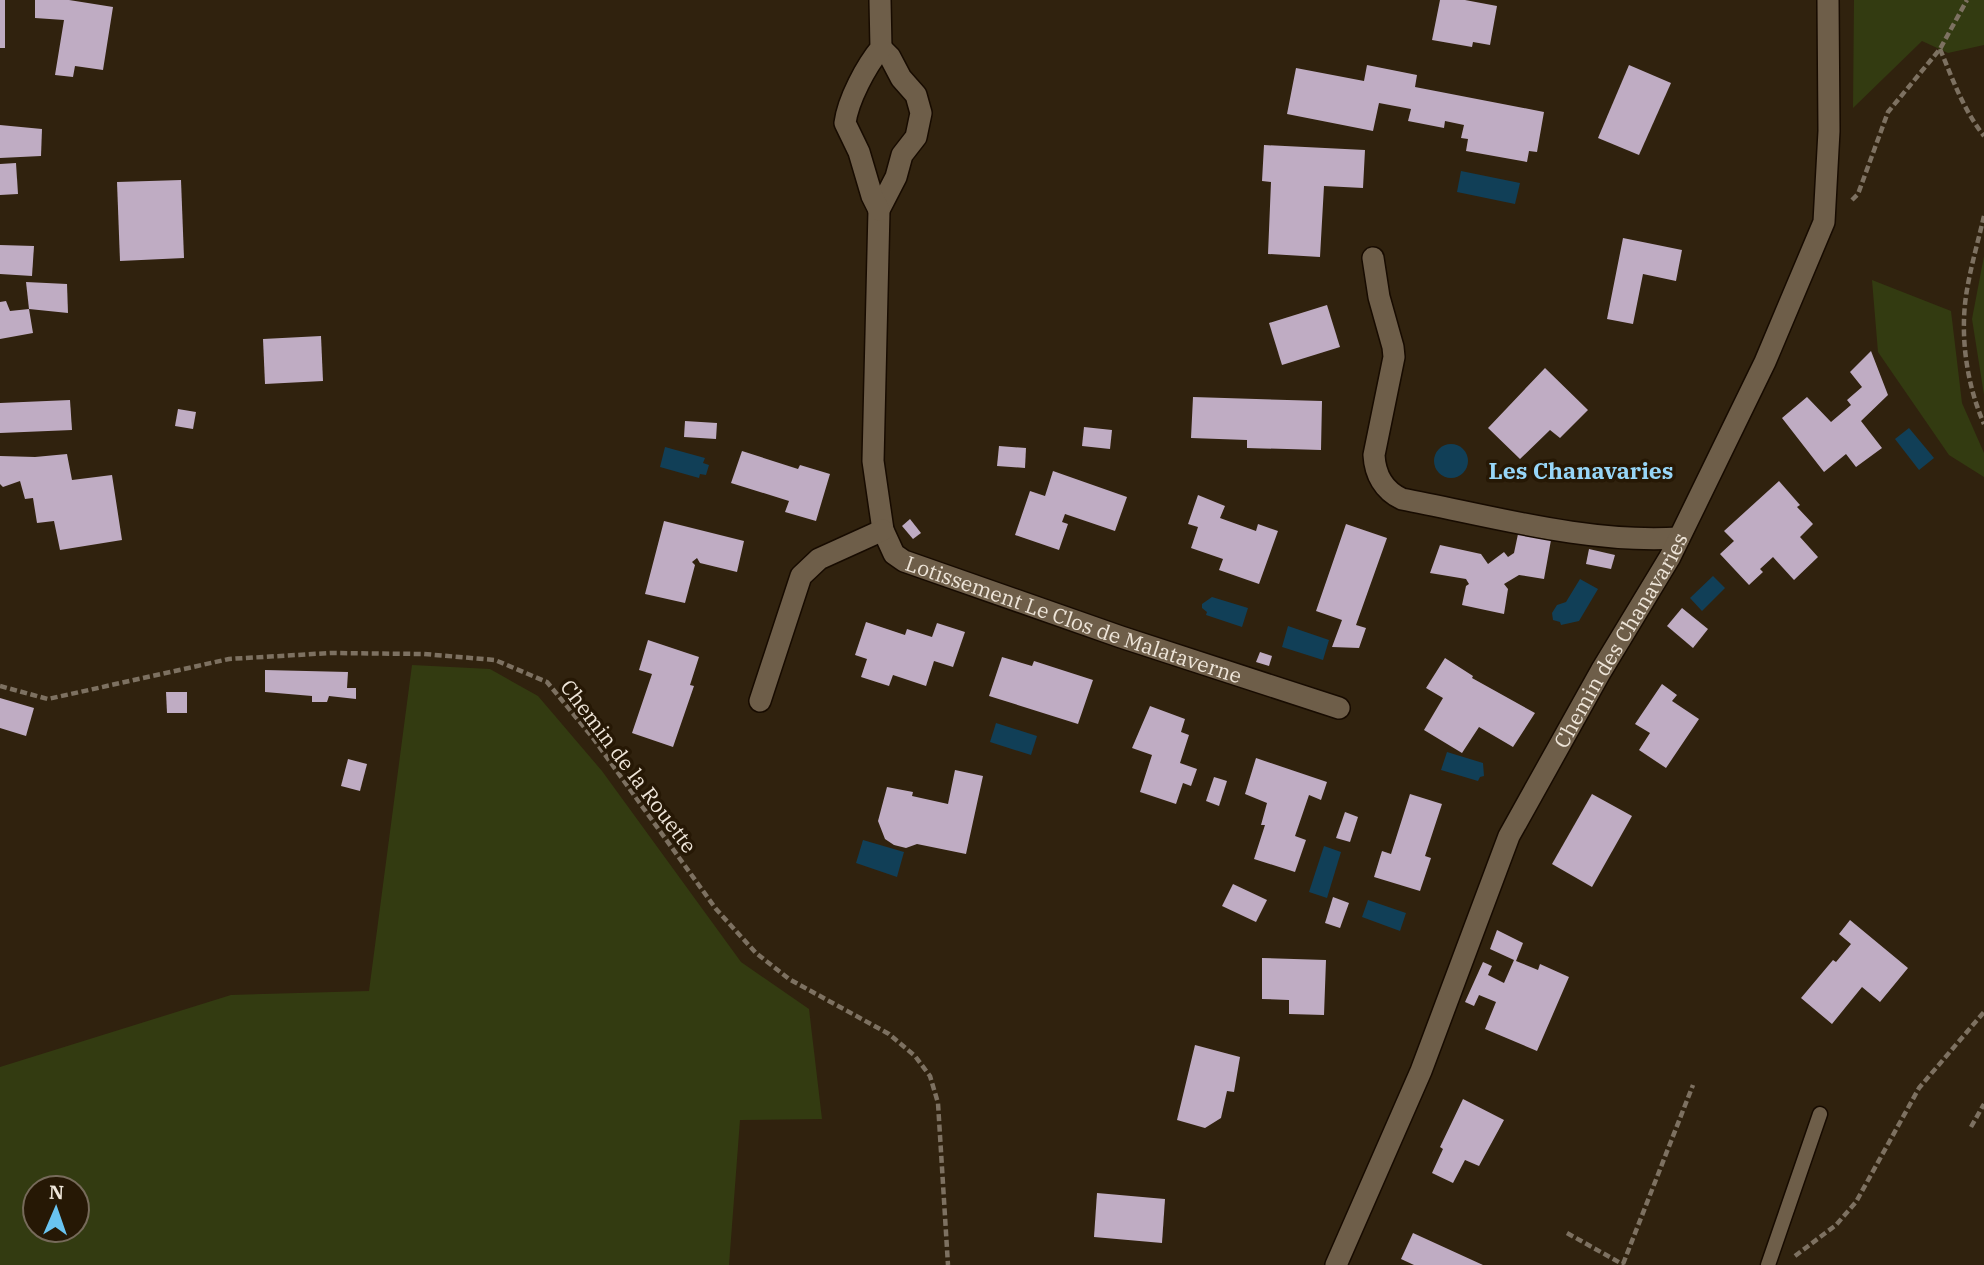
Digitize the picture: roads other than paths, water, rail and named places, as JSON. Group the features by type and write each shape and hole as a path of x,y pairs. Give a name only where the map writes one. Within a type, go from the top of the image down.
{"street":[{"path":"879,210 859,152 845,123 849,102 869,63 881,48 880,0"},
{"name":"Chemin des Chanavaries","path":"1336,1265 1421,1071 1509,836 1679,538 1765,362 1825,222 1829,131 1828,0"},
{"path":"760,701 801,576 819,559 883,530 873,461 879,210 896,177 902,155 916,137 921,113 916,95 881,48"},
{"path":"1373,258 1379,297 1394,357 1374,463 1377,475 1393,495 1402,499 1601,536 1635,539 1679,538"},
{"name":"Lotissement Le Clos de Malataverne","path":"883,530 894,554 904,561 1121,637 1339,708"}],"lane":[{"path":"1768,1265 1820,1114"}],"water":[{"path":"1461,171 1520,183 1515,204 1457,192"},
{"path":"1909,428 1934,458 1919,470 1895,439"},
{"path":"1451,444 1463,449 1468,461 1463,473 1451,478 1439,473 1434,461 1439,449"},
{"path":"665,447 705,458 703,463 709,465 706,475 700,474 699,478 660,467"},
{"path":"1713,576 1725,588 1702,611 1690,598"},
{"path":"1580,579 1598,589 1579,621 1561,625 1553,620 1552,613 1557,605 1566,602"},
{"path":"1212,597 1248,608 1242,627 1206,615 1202,604"},
{"path":"1288,626 1329,640 1323,660 1282,647"},
{"path":"996,723 1037,736 1031,755 990,742"},
{"path":"1447,752 1483,763 1484,776 1478,781 1441,770"},
{"path":"863,840 904,852 897,877 856,863"},
{"path":"1324,846 1341,852 1327,898 1309,892"},
{"path":"1368,900 1406,913 1400,931 1362,917"}],"district":[{"name":"Les Chanavaries","path":"1581,470"}]}
